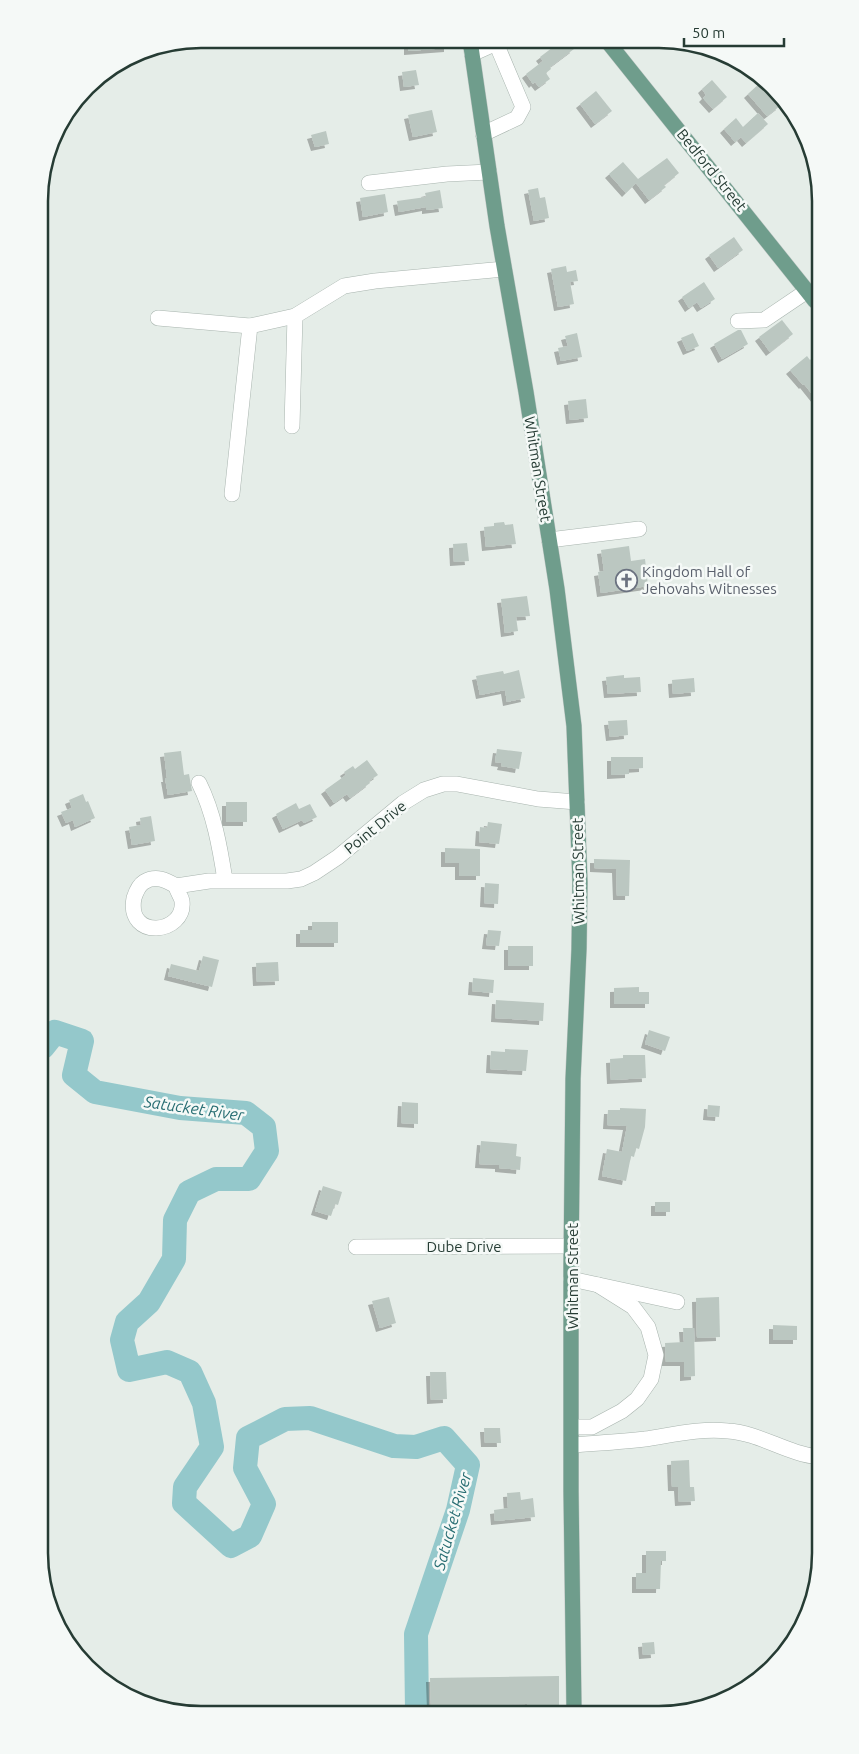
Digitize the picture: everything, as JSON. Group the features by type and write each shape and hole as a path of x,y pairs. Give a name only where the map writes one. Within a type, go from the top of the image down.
{"main road":[{"name":"Whitman Street","path":"471,48 504,269 549,540 571,698 579,848 580,915 573,1079 571,1246 574,1706"},
{"name":"Bedford Street","path":"613,48 811,296"}],"street":[{"path":"483,134 517,118 523,107 501,48"},
{"path":"369,184 447,174 489,172"},
{"path":"158,318 250,326 295,316 344,286 375,280 504,269"},
{"path":"738,321 764,320 811,296"},
{"path":"292,426 295,316"},
{"path":"232,494 250,326"},
{"path":"549,540 639,530"},
{"path":"199,783 208,805 225,880"},
{"name":"Point Drive","path":"176,886 225,880 287,881 301,879 314,873 352,846 403,803 424,790 443,784 457,784 538,799 577,802"},
{"name":"Dube Drive","path":"356,1247 571,1246"},
{"path":"571,1279 677,1302"},
{"path":"572,1427 592,1426 622,1411 637,1399 651,1379 656,1355 648,1327 633,1307 598,1285"},
{"path":"572,1445 726,1430 742,1432 781,1448 811,1456"}],"building":[{"path":"408,48 448,48 408,51"},
{"path":"552,48 574,49 550,67 551,69 546,73 550,79 539,87 535,82 533,84 526,74 543,61 540,57"},
{"path":"416,70 419,85 404,87 402,72"},
{"path":"712,80 727,97 713,109 703,98 706,95 702,89"},
{"path":"758,84 779,107 767,116 748,94"},
{"path":"596,91 612,111 595,124 580,104"},
{"path":"432,110 437,132 413,137 408,115"},
{"path":"758,113 768,124 746,143 741,137 735,142 724,129 736,118 743,127"},
{"path":"326,131 329,144 315,147 311,135"},
{"path":"667,158 679,173 664,185 666,187 649,200 636,183 626,193 609,174 623,162 638,179"},
{"path":"538,188 540,198 545,197 549,218 534,221 528,190"},
{"path":"440,190 443,208 426,210 426,207 399,212 397,201 426,197 425,193"},
{"path":"385,194 388,212 363,217 360,198"},
{"path":"734,237 743,250 718,268 709,255"},
{"path":"566,266 567,272 576,270 578,281 570,282 574,304 558,307 551,269"},
{"path":"704,282 715,299 701,308 697,302 689,308 682,297"},
{"path":"782,320 793,334 770,352 759,337"},
{"path":"741,330 748,344 722,359 714,344"},
{"path":"577,333 582,357 561,361 558,348 568,346 565,336"},
{"path":"693,333 699,346 687,351 681,338"},
{"path":"807,356 810,360 812,358 812,394 804,384 790,370"},
{"path":"586,399 588,418 570,420 568,401"},
{"path":"504,522 505,525 513,524 516,544 486,547 484,527"},
{"path":"467,543 469,561 454,562 453,544"},
{"path":"629,546 631,561 645,559 648,586 601,593 598,572 604,571 601,550"},
{"path":"527,596 530,616 516,617 518,631 505,633 501,599"},
{"path":"519,670 525,698 507,702 505,690 480,695 476,676 503,671 504,674"},
{"path":"624,675 624,678 640,677 641,692 608,694 606,677"},
{"path":"694,678 695,692 673,694 672,680"},
{"path":"627,720 628,735 610,737 608,721"},
{"path":"497,749 522,752 519,769 501,766 502,763 495,762"},
{"path":"181,751 184,775 189,774 192,791 168,795 164,753"},
{"path":"611,757 643,757 643,768 629,769 629,774 611,775"},
{"path":"367,760 378,775 350,798 347,794 334,803 325,790 346,775 344,772 353,766 355,769"},
{"path":"83,794 95,818 75,827 73,820 66,823 61,812 72,808 69,800"},
{"path":"226,802 247,802 247,822 226,822"},
{"path":"296,803 299,809 310,804 317,817 304,823 302,820 283,829 276,814"},
{"path":"151,816 155,841 132,845 129,827 141,825 140,818"},
{"path":"488,822 502,824 499,844 479,842 480,827 487,828"},
{"path":"445,848 480,849 480,876 459,876 459,863 445,863"},
{"path":"594,859 630,860 629,896 617,896 616,869 594,868"},
{"path":"485,883 499,884 498,904 484,903"},
{"path":"312,922 338,922 338,943 300,943 300,930 312,930"},
{"path":"488,930 501,931 499,946 486,945"},
{"path":"508,946 533,946 533,966 508,966"},
{"path":"203,956 219,960 212,987 168,976 171,964 199,971"},
{"path":"278,962 279,981 257,982 256,963"},
{"path":"473,978 494,980 493,993 472,991"},
{"path":"639,987 639,992 649,992 649,1004 614,1004 614,988"},
{"path":"496,1000 544,1003 543,1021 495,1018"},
{"path":"649,1030 670,1037 665,1051 645,1044"},
{"path":"505,1049 528,1050 526,1071 490,1069 491,1051 505,1052"},
{"path":"623,1055 645,1055 646,1078 611,1080 610,1059 623,1058"},
{"path":"402,1102 418,1103 418,1124 401,1123"},
{"path":"708,1105 720,1106 719,1117 707,1116"},
{"path":"620,1108 646,1109 645,1127 639,1149 636,1148 634,1157 631,1156 626,1181 602,1176 607,1149 622,1152 627,1126 607,1125 608,1110 620,1110"},
{"path":"481,1141 517,1144 516,1156 521,1157 520,1170 499,1168 499,1165 479,1164"},
{"path":"323,1186 342,1192 338,1205 335,1204 331,1216 315,1211"},
{"path":"655,1202 670,1202 670,1212 655,1212"},
{"path":"389,1297 396,1323 380,1328 372,1301"},
{"path":"719,1297 720,1337 697,1338 696,1298"},
{"path":"773,1325 797,1326 797,1340 773,1340"},
{"path":"683,1328 694,1328 695,1376 684,1377 684,1362 666,1362 665,1343 684,1342"},
{"path":"430,1372 446,1372 447,1399 431,1400"},
{"path":"484,1428 500,1428 501,1443 485,1443"},
{"path":"689,1460 690,1487 694,1487 695,1501 679,1502 678,1487 672,1487 671,1461"},
{"path":"520,1492 521,1500 533,1498 535,1517 495,1521 494,1510 508,1508 507,1493"},
{"path":"646,1551 666,1551 666,1561 661,1561 660,1589 636,1589 636,1573 646,1573"},
{"path":"654,1642 655,1654 643,1655 642,1643"},
{"path":"559,1676 559,1706 527,1706 527,1704 431,1706 430,1678"}],"waterway":[{"name":"Satucket River","path":"48,1041 55,1032 82,1041 74,1075 95,1092 180,1108 246,1113 264,1127 267,1151 249,1179 216,1179 189,1192 175,1220 174,1259 149,1302 127,1322 122,1340 129,1370 167,1362 190,1372 204,1403 212,1447 185,1487 184,1503 231,1546 250,1536 264,1504 245,1468 248,1438 285,1419 310,1418 394,1446 416,1447 444,1438 468,1465 458,1510 416,1634 417,1706"}],"place":[{"name":"Kingdom Hall of Jehovahs Witnesses","path":"626,580"}]}
